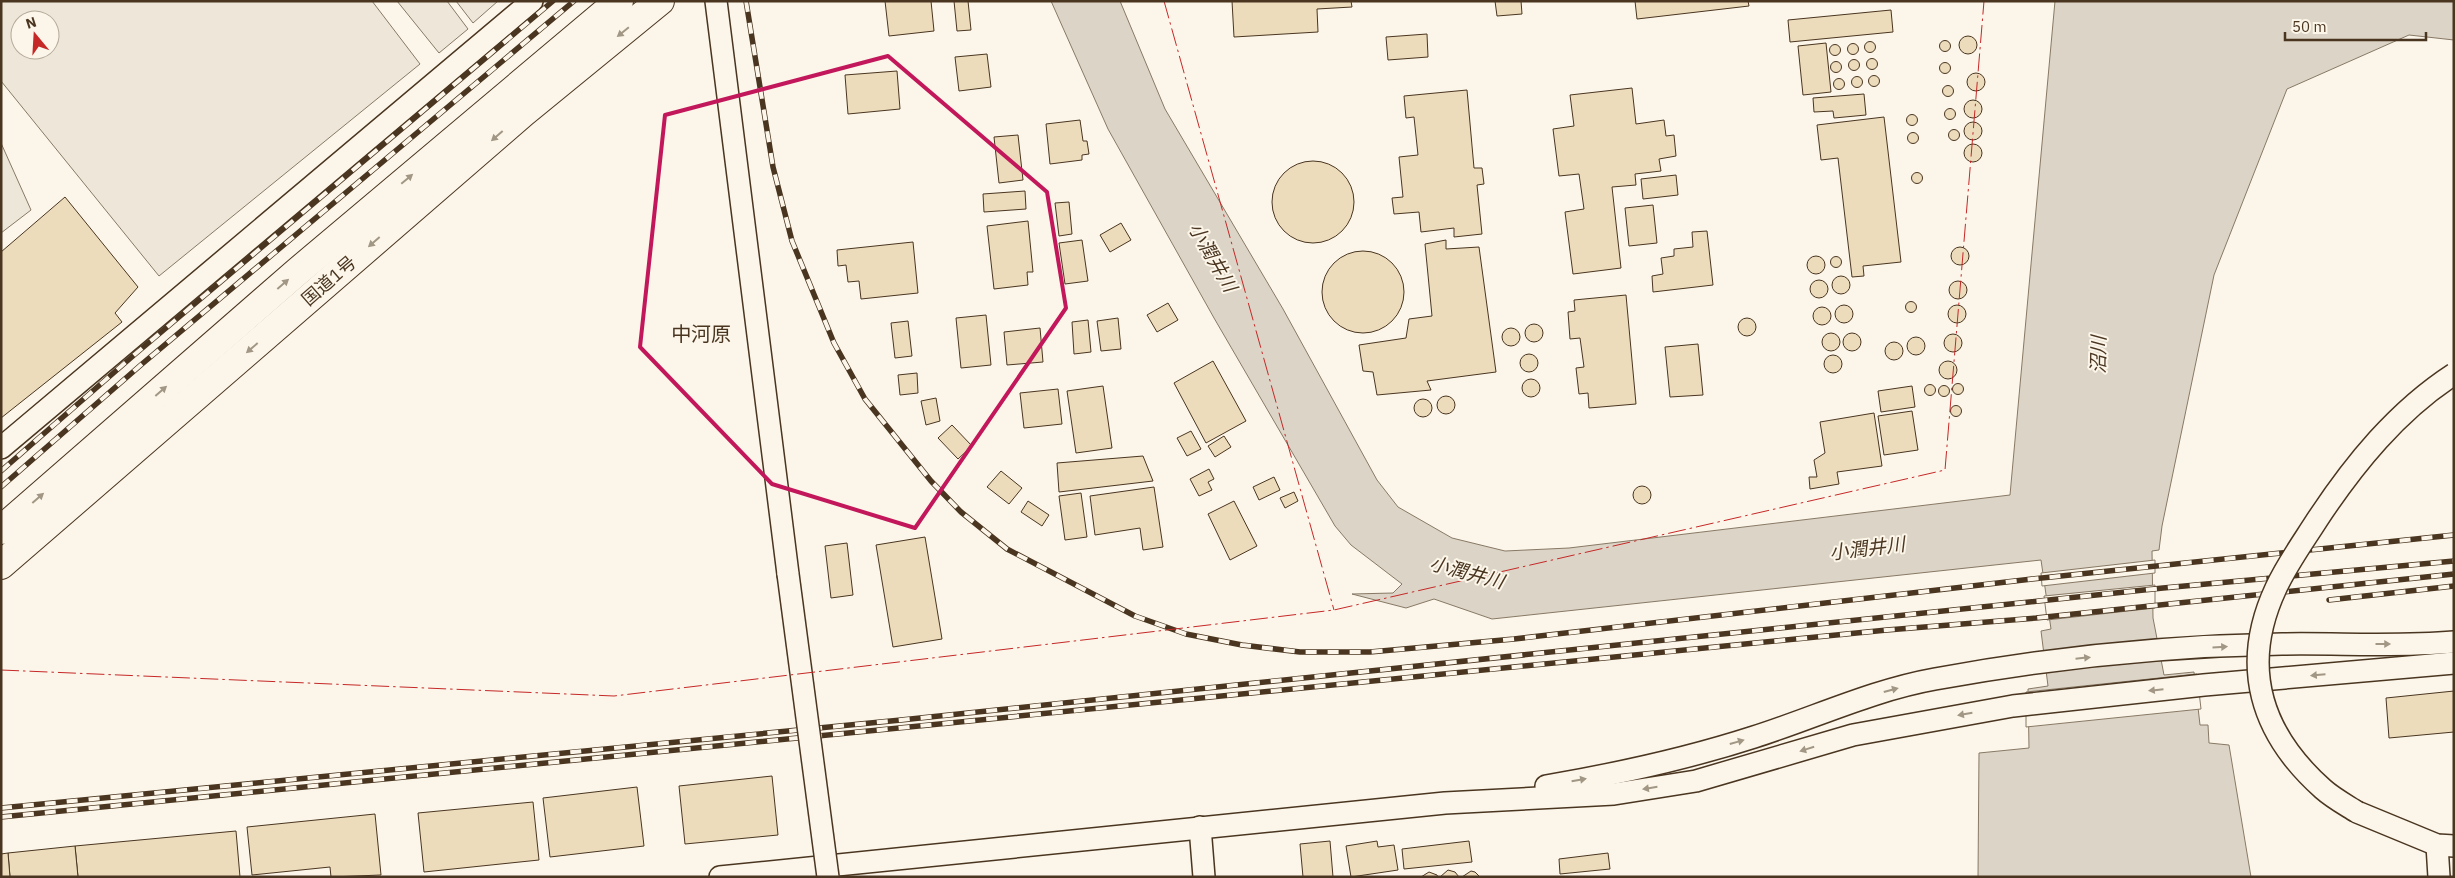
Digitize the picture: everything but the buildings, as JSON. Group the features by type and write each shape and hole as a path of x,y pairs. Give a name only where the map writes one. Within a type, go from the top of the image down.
{"highway":[{"name":"国道1号","path":"1,530 304,266 619,1"},
{"name":"国道1号","path":"1,564 523,113 660,1"}],"street":[{"path":"1,448 532,1"},
{"path":"716,1 828,877"},
{"path":"2439,877 2446,845 2357,812 2324,790 2306,772 2289,752 2270,723 2257,672 2259,636 2276,588 2339,486 2390,426 2428,391 2454,374"},
{"path":"1445,802 1622,772 1754,737 1870,696 1923,682 2034,662 2172,649 2282,644 2434,644 2454,642"},
{"path":"720,877 1445,802 1614,794 1696,781 1853,735 2014,706 2204,685 2454,663"},
{"path":"1200,827 1204,877"}],"highlighted area":[{"path":"888,56 1047,192 1066,308 915,528 772,484 640,347 665,115"}],"shaded area":[{"path":"1,1 372,1 420,64 159,276 1,81"},
{"path":"397,1 447,1 468,29 439,53"},
{"path":"456,1 498,1 473,23"},
{"path":"1,143 31,210 1,233"}],"water":[{"path":"1051,1 1120,1 1165,109 1283,309 1377,480 1398,507 1452,538 1505,551 1569,548 2010,495 2055,1 2454,1 2454,40 2409,35 2287,89 2214,275 2162,526 2159,550 2152,551 2153,618 2164,675 2194,672 2200,725 2208,725 2209,743 2229,745 2251,877 1978,877 1979,753 2029,748 2028,689 2048,686 2041,631 2051,629 2041,560 1492,619 1434,599 1406,608 1352,594 1393,593 1402,584 1351,545 1335,526 1214,318 1108,129"}],"pier":[{"path":"2155,560 2155,573 2042,586 2041,573"},
{"path":"2155,585 2155,608 2047,620 2044,596"},
{"path":"2197,674 2201,709 2026,727 2026,692"}],"railway":[{"path":"1,471 134,355 553,1"},
{"path":"1,487 142,364 574,1"},
{"path":"746,1 773,167 792,241 834,343 865,399 931,481 961,512 1007,549 1135,616 1186,634 1242,645 1300,652 1370,652 1514,639 2032,579 2454,535"},
{"path":"1,808 901,720 2163,588 2454,561"},
{"path":"1,817 1887,630 2036,618 2454,574"},
{"path":"2329,600 2454,586"}],"power":[{"path":"1164,1 1334,610"},
{"path":"1,670 614,696 1334,610 1945,470 1984,1"}],"district":[{"name":"中河原","path":"701,334"}],"water label":[{"name":"小潤井川","path":"1213,257"},
{"name":"沼川","path":"2098,355"},
{"name":"小潤井川","path":"1867,548"},
{"name":"小潤井川","path":"1467,572"}]}
